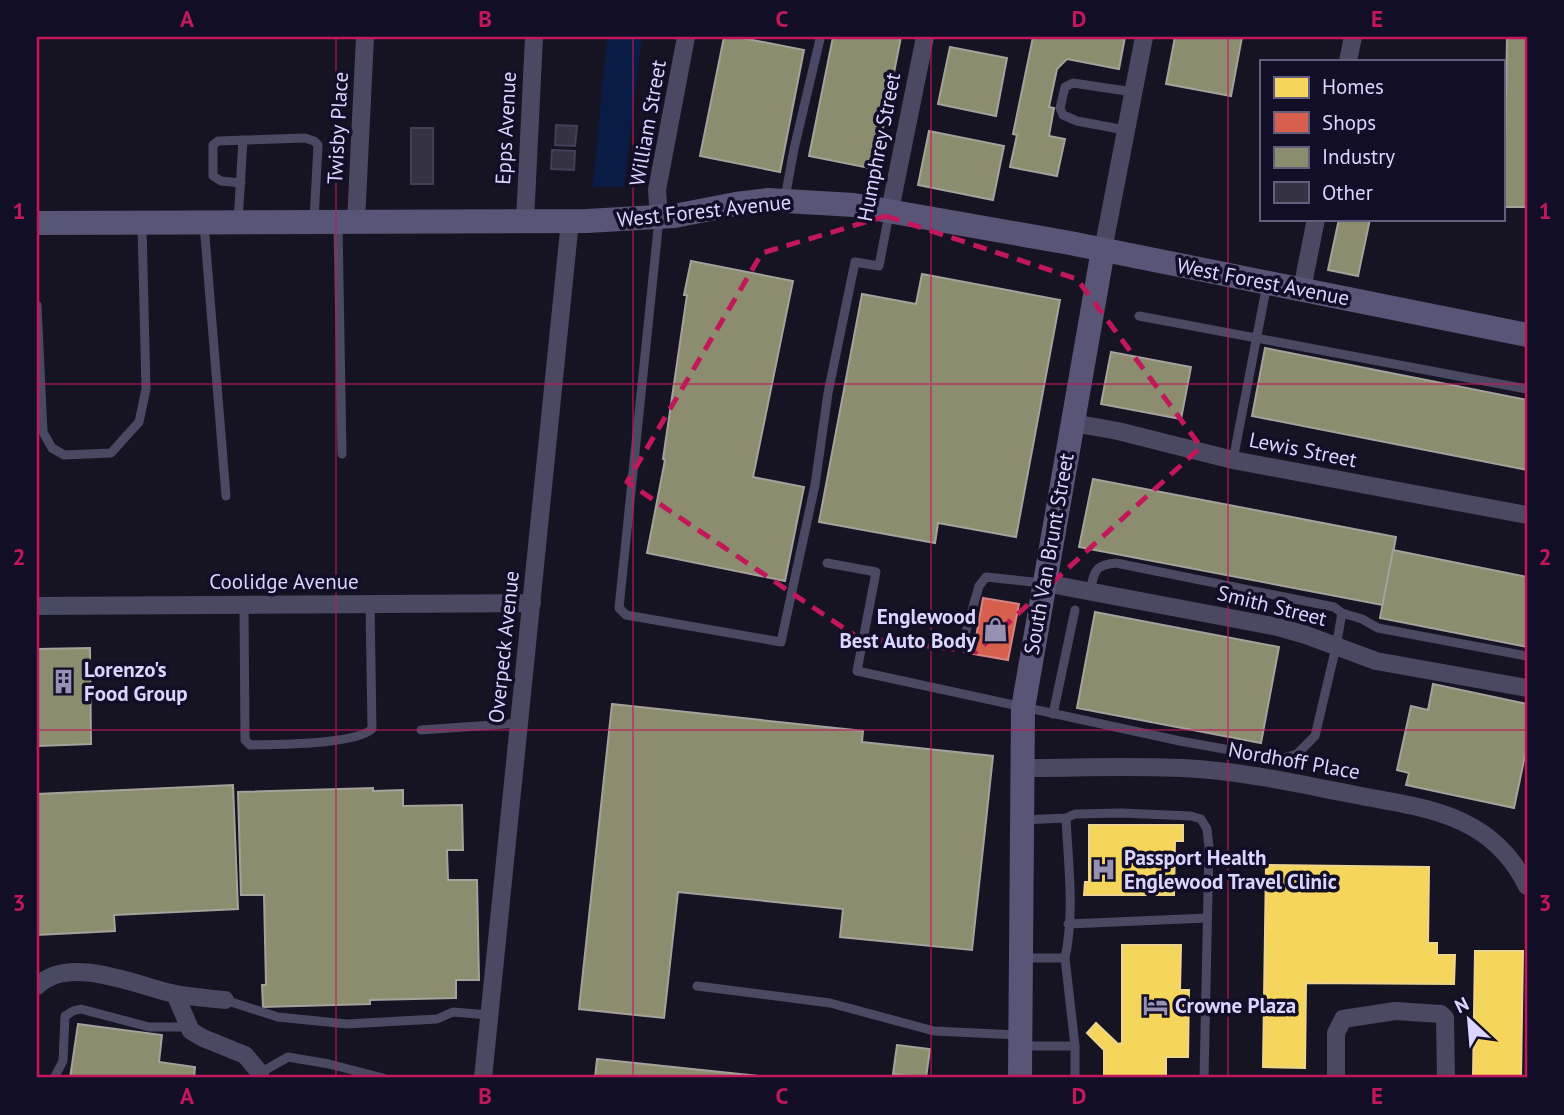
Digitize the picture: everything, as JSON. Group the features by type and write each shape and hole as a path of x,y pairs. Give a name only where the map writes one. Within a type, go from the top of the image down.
{"street":[{"name":"Twisby Place","path":"336,222 365,37"},
{"name":"Epps Avenue","path":"525,221 534,37"},
{"name":"William Street","path":"649,218 657,190 686,37"},
{"name":"Humphrey Street","path":"890,209 925,37"},
{"name":"South Van Brunt Street","path":"1020,1078 1023,708 1103,250 1144,37"},
{"path":"1348,60 1353,37"},
{"name":"West Forest Avenue","path":"37,223 578,221 649,218 736,204 785,200 844,204 890,209 1527,335"},
{"path":"1302,289 1316,220"},
{"name":"Overpeck Avenue","path":"483,1078 532,603 578,221"},
{"name":"Lewis Street","path":"1073,423 1118,431 1233,460 1527,515"},
{"name":"Smith Street","path":"1045,583 1278,627 1376,662 1527,688"},
{"name":"Coolidge Avenue","path":"37,606 532,603"},
{"name":"Nordhoff Place","path":"1021,768 1175,768 1218,771 1255,775 1420,807 1472,827 1493,841 1511,861 1527,886"},
{"path":"37,986 51,976 77,971 175,994 225,1000"},
{"path":"175,994 188,1027 203,1038 245,1055 262,1076"},
{"path":"1336,1078 1336,1033 1343,1018 1395,1011 1441,1014 1445,1017 1446,1078"}],"lane":[{"path":"785,200 793,149 820,39"},
{"path":"1125,130 1076,121 1063,116 1060,108 1065,87 1073,83 1133,92"},
{"path":"241,183 220,181 213,176 213,145 227,139 305,138 318,145 336,222 342,454"},
{"path":"239,222 243,140"},
{"name":"Humphrey Street","path":"649,218 619,608 626,615 781,642 815,485 828,393 855,262 879,266 890,209"},
{"path":"37,304 43,432 52,448 64,455 111,453 139,422 146,389 142,223"},
{"path":"204,223 226,496"},
{"path":"1233,460 1268,282"},
{"path":"1139,316 1527,389"},
{"path":"827,562 876,572 856,671 1180,741 1280,759 1297,754 1315,736 1336,647 1338,610"},
{"path":"1090,591 1094,571 1102,564 1115,563 1338,610 1378,628 1527,656"},
{"path":"963,642 979,586 986,577 1045,583"},
{"path":"244,605 245,740 250,744 302,744 351,737 372,729 370,604"},
{"path":"1053,714 1075,610"},
{"path":"421,730 519,723"},
{"path":"1021,820 1066,818 1075,814 1121,813 1191,816 1201,820 1207,829 1209,847 1204,1078"},
{"path":"1066,818 1070,887 1065,958 1075,1046 1075,1078"},
{"path":"1068,925 1207,918"},
{"path":"1020,958 1065,958"},
{"path":"697,986 830,1003 934,1031 1075,1046"},
{"path":"225,1000 278,1017 346,1024 437,1018 453,1012 489,1015"},
{"path":"54,1078 63,1061 65,1016 73,1011 81,1009 160,1028 188,1027"},
{"path":"262,1076 288,1057 383,1078"}],"highlighted area":[{"path":"886,216 1077,279 1201,447 976,652 857,637 627,482 762,253"}],"water":[{"path":"607,37 642,37 624,187 593,187"}],"building: Homes":[{"path":"1089,825 1183,825 1183,841 1175,841 1174,895 1084,895 1085,882 1089,882"},
{"path":"1266,865 1429,867 1428,943 1437,943 1437,955 1455,955 1454,984 1306,983 1305,1068 1263,1067"},
{"name":"Crowne Plaza","path":"1122,945 1181,945 1180,990 1189,990 1188,1057 1166,1057 1166,1078 1104,1078 1104,1050 1087,1033 1096,1023 1118,1044 1122,1043"},
{"path":"1475,951 1523,951 1521,1078 1473,1078"}],"building: Shops":[{"name":"Englewood Best Auto Body","path":"983,598 1019,604 1008,660 973,654"}],"building: Industry":[{"path":"724,37 804,50 780,172 700,156"},
{"path":"833,37 901,37 875,169 809,156"},
{"path":"1033,37 1125,37 1119,69 1067,59 1057,69 1049,107 1054,108 1049,136 1065,139 1057,176 1010,167 1017,135 1013,134"},
{"path":"1175,37 1242,37 1231,96 1166,84"},
{"path":"1507,37 1527,37 1527,207 1504,207"},
{"path":"950,47 1007,58 996,116 938,104"},
{"path":"929,131 1004,146 993,200 918,185"},
{"path":"1339,220 1370,220 1358,276 1328,270"},
{"path":"691,261 793,281 753,477 804,487 785,581 647,553 665,460 663,459 687,295 684,295"},
{"path":"922,274 1060,300 1016,537 938,523 935,543 819,522 862,294 916,304"},
{"path":"1265,348 1527,400 1527,470 1252,416"},
{"path":"1111,352 1191,367 1181,419 1101,404"},
{"path":"1093,479 1396,537 1383,605 1079,547"},
{"path":"1393,550 1527,577 1527,647 1380,618"},
{"path":"1095,612 1279,647 1261,743 1077,708"},
{"name":"Lorenzo's Food Group","path":"90,648 91,744 38,746 37,649"},
{"path":"1433,684 1527,704 1527,746 1514,808 1406,785 1409,773 1397,770 1411,706 1428,710"},
{"path":"612,704 863,731 862,742 993,756 972,950 840,937 843,909 678,892 664,1018 579,1009"},
{"path":"233,785 238,909 114,915 115,931 37,935 37,794"},
{"path":"373,788 373,791 403,790 403,806 462,805 463,850 447,850 448,880 477,880 479,980 456,980 456,998 263,1007 262,985 266,985 264,895 241,895 238,792"},
{"path":"78,1024 162,1035 159,1062 195,1067 194,1078 70,1078"},
{"path":"897,1045 930,1049 926,1078 893,1074"},
{"path":"597,1059 777,1078 595,1078"}],"building: Other":[{"path":"556,125 577,126 575,146 555,145"},
{"path":"411,128 433,128 433,184 411,184"},
{"path":"552,150 575,151 574,170 551,169"}],"place":[{"name":"Englewood Best Auto Body","path":"996,629"},
{"name":"Lorenzo's Food Group","path":"64,682"},
{"name":"Passport Health Englewood Travel Clinic","path":"1104,870"},
{"name":"Crowne Plaza","path":"1155,1006"}]}
